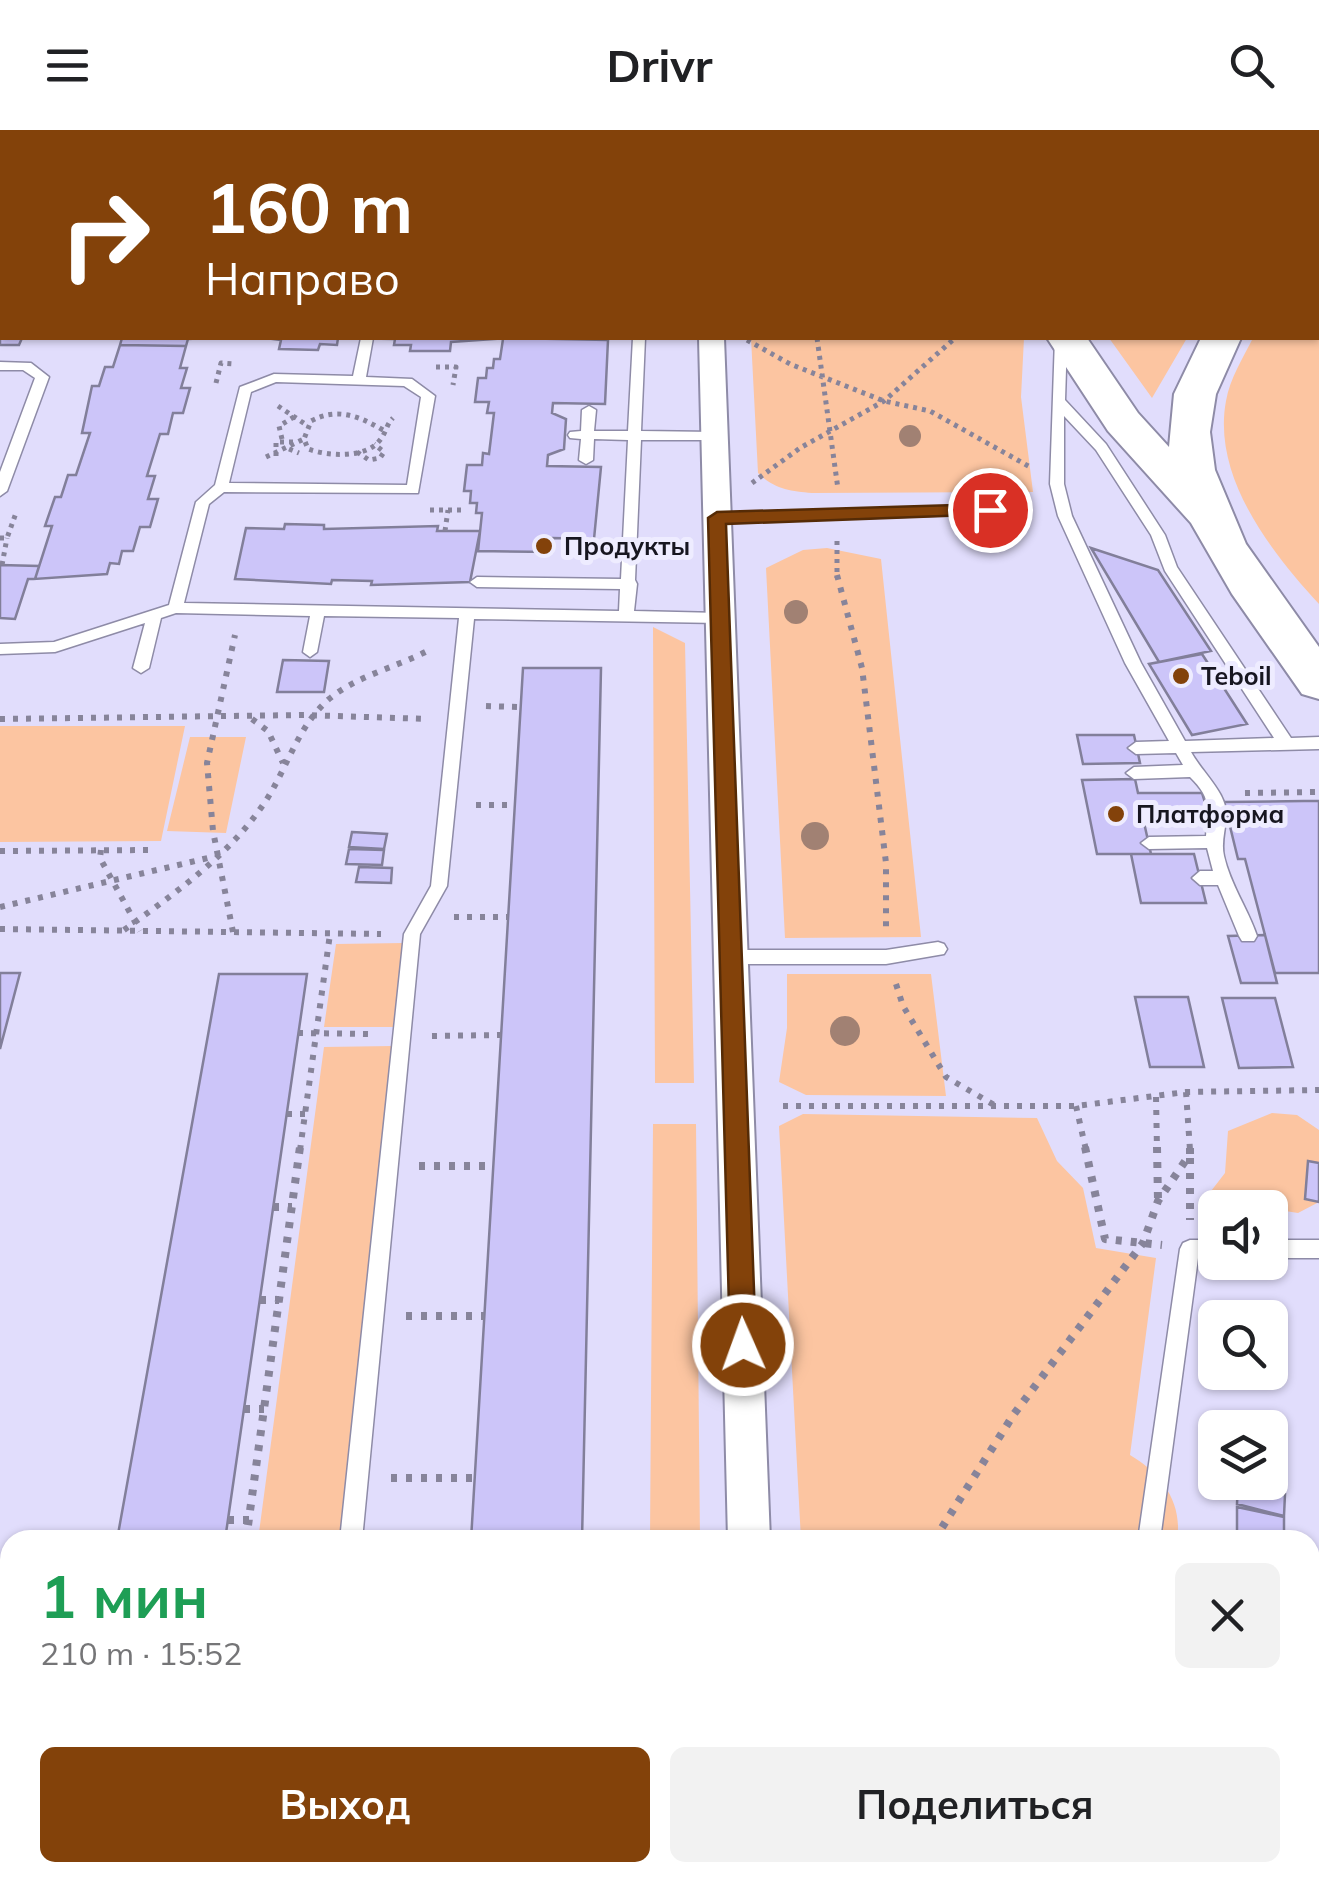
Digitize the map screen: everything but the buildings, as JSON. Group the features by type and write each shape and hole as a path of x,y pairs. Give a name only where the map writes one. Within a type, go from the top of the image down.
{"main road":[{"path":"1065,340 1122,422 1205,514 1319,682"},
{"path":"1205,514 1188,443 1195,394 1220,340"},
{"path":"1231,552 1319,617"}],"street":[{"path":"711,340 749,1530"}],"lane":[{"path":"359,380 367,340"},
{"path":"626,616 639,340"},
{"path":"1064,340 1056,472 1065,516 1133,663 1194,771 1212,786 1219,817 1216,842 1224,878 1248,936"},
{"path":"0,366 26,366 42,376 0,491"},
{"path":"174,608 203,502 221,487 245,390 274,378 359,380 403,382 428,396 413,490 221,487"},
{"path":"1058,401 1102,446 1158,535 1170,568 1287,745"},
{"path":"586,460 582,435 589,410"},
{"path":"582,435 714,436"},
{"path":"716,511 837,517 875,510 1007,510"},
{"path":"477,582 630,584"},
{"path":"0,649 55,647 174,608 318,611 466,622 626,616 720,618"},
{"path":"310,652 318,611"},
{"path":"142,668 154,617"},
{"path":"352,1530 402,1035 416,926 439,886 466,622"},
{"path":"1136,748 1319,743"},
{"path":"1134,773 1194,771"},
{"path":"1143,818 1219,817"},
{"path":"1149,843 1216,842"},
{"path":"1200,878 1224,878"},
{"path":"731,957 886,957 938,949"},
{"path":"1150,1530 1190,1249 1198,1249"},
{"path":"1288,1249 1319,1250"}],"path":[{"path":"745,340 790,364 884,401 930,411 1029,467 1056,472"},
{"path":"817,340 832,430 837,583 862,668 886,864 886,957 903,1006 946,1077 996,1106"},
{"path":"716,511 832,430 884,401 953,340"},
{"path":"289,448 298,455 320,455 357,452 374,444 394,417 403,382"},
{"path":"320,455 308,449 304,434 308,426 328,412 352,413 382,430"},
{"path":"282,439 279,426 294,418"},
{"path":"282,439 274,456 286,459 308,449"},
{"path":"282,439 294,442"},
{"path":"357,452 369,460 380,458 384,452 374,444"},
{"path":"416,510 463,510"},
{"path":"446,531 448,510"},
{"path":"2,566 7,538"},
{"path":"233,932 218,856 207,763 241,610"},
{"path":"124,930 218,856 258,812 283,763 314,716 362,678 424,654 466,622"},
{"path":"250,718 268,731 283,763"},
{"path":"0,719 456,719"},
{"path":"1301,792 1304,801"},
{"path":"1242,793 1319,792"},
{"path":"101,850 112,880 140,931"},
{"path":"0,851 152,850"},
{"path":"0,906 218,856"},
{"path":"0,929 330,934 508,917"},
{"path":"248,1530 330,934"},
{"path":"298,1033 501,1036"},
{"path":"783,1106 1076,1106 1186,1092 1319,1090"},
{"path":"1076,1106 1105,1239 1190,1249 1186,1092"},
{"path":"1156,1097 1158,1202"},
{"path":"286,1114 305,1114"},
{"path":"940,1530 1014,1414 1143,1243 1158,1202 1190,1154"},
{"path":"389,1166 493,1166"},
{"path":"273,1207 292,1207"},
{"path":"260,1300 280,1300"},
{"path":"374,1316 484,1316"},
{"path":"244,1408 264,1409"},
{"path":"357,1478 475,1478"},
{"path":"228,1520 249,1520"}],"shaded area":[{"path":"751,340 1024,340 1021,397 1033,492 812,493 776,486 758,473"},
{"path":"1110,340 1186,340 1152,398"},
{"path":"1252,340 1319,340 1319,604 1264,536 1236,484 1224,429 1226,401"},
{"path":"827,548 881,559 921,937 785,938 766,568 803,550"},
{"path":"653,627 685,643 694,1083 655,1083"},
{"path":"0,726 185,726 161,841 0,842"},
{"path":"190,737 246,737 226,833 167,831"},
{"path":"404,943 395,1027 324,1027 336,944"},
{"path":"787,974 931,974 946,1096 806,1095 779,1082 787,1028"},
{"path":"392,1046 341,1530 259,1530 324,1047"},
{"path":"1272,1113 1297,1115 1319,1130 1319,1202 1298,1213 1288,1211 1288,1190 1212,1190 1225,1173 1228,1131"},
{"path":"803,1114 1037,1118 1057,1161 1083,1188 1096,1248 1156,1258 1130,1455 1161,1480 1173,1502 1178,1530 800,1530 779,1126"},
{"path":"653,1124 696,1124 700,1530 650,1530"}],"place":[{"name":"Продукты","path":"544,546"},
{"name":"Teboil","path":"1181,676"},
{"name":"Платформа","path":"1116,814"}],"route":[{"path":"743,1345 717,518 837,517 875,510 990,510"}]}
